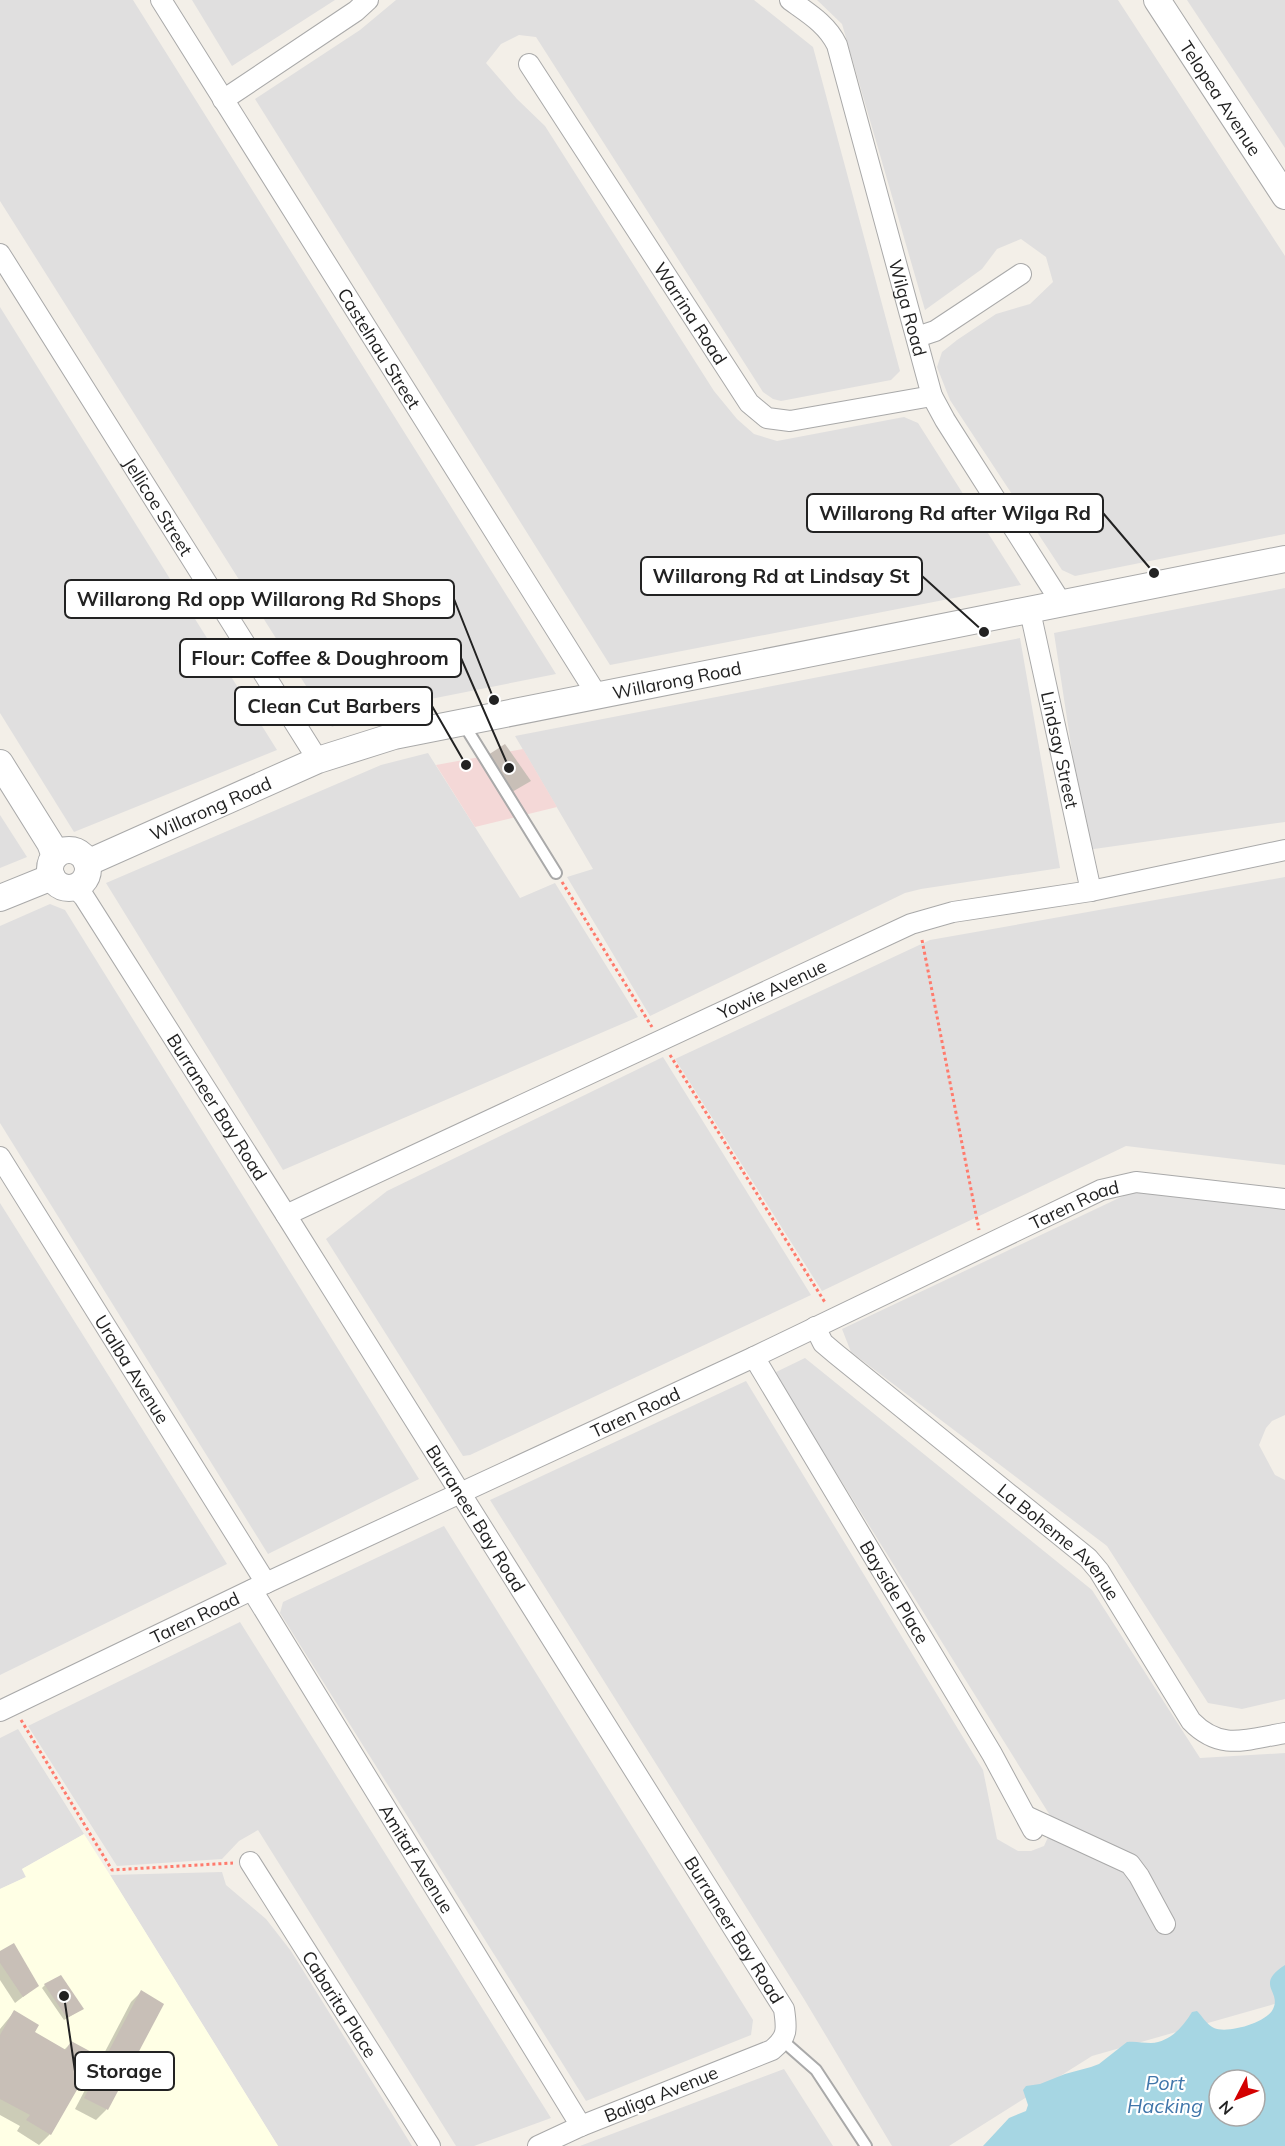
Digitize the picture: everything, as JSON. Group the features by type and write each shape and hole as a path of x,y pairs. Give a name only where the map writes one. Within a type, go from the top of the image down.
{"street":[{"name":"Castelnau Street","path":"161,0 597,695"},
{"path":"224,100 356,11 368,0"},
{"name":"Wilga Road","path":"790,0 823,24 832,34 837,45 932,396 1062,604"},
{"name":"Telopea Avenue","path":"1157,0 1285,196"},
{"name":"Warrina Road","path":"529,64 749,403 767,418 790,421 932,396"},
{"name":"Jellicoe Street","path":"0,254 318,760"},
{"path":"917,338 935,331 1021,274"},
{"name":"Willarong Road","path":"87,862 318,760 394,736 1285,559"},
{"name":"Lindsay Street","path":"1030,610 1090,891"},
{"path":"0,764 50,843 53,866 62,887 75,887 84,881 87,875 87,862 79,853 73,850 60,852 53,866 0,898"},
{"name":"Yowie Avenue","path":"286,1215 918,922 953,912 1090,891 1285,850"},
{"name":"Burraneer Bay Road","path":"75,887 84,897 286,1215 775,1992 784,2009 787,2026 783,2041"},
{"name":"Uralba Avenue","path":"0,1157 259,1586"},
{"name":"Taren Road","path":"6,1708 259,1586 754,1357 1101,1190 1136,1182 1285,1199"},
{"name":"La Boheme Avenue","path":"815,1327 824,1342 836,1354 1088,1558 1099,1571 1191,1721 1199,1729 1209,1736 1228,1742 1285,1733"},
{"name":"Bayside Place","path":"754,1357 992,1754 1029,1823 1130,1864 1165,1924"},
{"name":"Amitaf Avenue","path":"259,1586 581,2127"},
{"name":"Cabarita Place","path":"250,1862 430,2146"},
{"name":"Baliga Avenue","path":"538,2146 772,2050 783,2041"}],"lane":[{"path":"463,722 556,873"},
{"path":"783,2041 816,2070 866,2146"}],"path":[{"path":"556,873 835,1317"},
{"path":"918,922 983,1247"},
{"path":"6,1708 112,1870 250,1862"}],"shaded area":[{"path":"0,0 133,0 556,674 365,712 332,727 0,201"},
{"path":"192,0 335,0 232,66"},
{"path":"396,0 754,0 813,47 900,371 891,380 781,401 763,392 536,37 519,35 501,44 486,63 517,99 545,126 714,391 737,419 754,434 777,441 904,417 918,423 1021,585 610,665 255,99 360,30"},
{"path":"817,0 1118,0 1285,256 1285,534 1075,576 1062,570 950,400 937,367 942,352 957,340 996,314 1030,304 1053,282 1046,257 1021,239 997,249 982,269 925,310 842,24"},
{"path":"1187,0 1285,0 1285,148"},
{"path":"0,307 277,750 74,832 0,713"},
{"path":"1285,588 1285,822 1087,850 1054,633"},
{"path":"1020,638 1060,868 905,893 650,1016 567,877 593,869 515,736"},
{"path":"523,749 557,807 475,827 436,765"},
{"path":"428,753 520,898 555,883 638,1017 283,1170 106,883 381,765"},
{"path":"0,815 27,857 0,868"},
{"path":"1285,877 1285,1165 1126,1146 822,1291 675,1059 930,940"},
{"path":"50,904 65,910 419,1479 268,1554 0,1123 0,926"},
{"path":"663,1057 811,1295 470,1455 463,1456 326,1239 387,1191"},
{"path":"1138,1189 1285,1205 1285,1415 1272,1421 1266,1428 1259,1445 1275,1475 1285,1480 1285,1699 1242,1709 1208,1703 1107,1546 851,1352 842,1329"},
{"path":"0,1203 227,1564 0,1675"},
{"path":"805,1358 1092,1590 1200,1758 1285,1753 1285,2001 1092,2056 949,2146 892,2146 804,1999 490,1500 746,1381 983,1770 997,1839 1018,1851 1031,1851 1044,1846 1050,1833 1051,1817 774,1373"},
{"path":"444,1526 753,2020 751,2035 586,2101 280,1613 283,1602"},
{"path":"240,1622 551,2118 474,2146 456,2146 258,1830 239,1841 222,1859 117,1866 28,1726"},
{"path":"18,1729 84,1834 22,1869 26,1877 0,1889 0,1738"},
{"path":"84,1834 278,2146 0,2146 0,1889 26,1877 22,1869"},
{"path":"222,1872 226,1885 266,1919 291,1951 412,2146 278,2146 110,1875"},
{"path":"784,2069 833,2146 580,2146"}],"water":[{"name":"Port Hacking","path":"1285,1965 1285,2146 983,2146 1009,2118 1026,2111 1028,2105 1023,2090 1026,2086 1040,2084 1099,2064 1127,2042 1151,2043 1164,2040 1180,2028 1192,2012 1197,2011 1214,2028 1228,2030 1263,2019 1273,2009 1275,2003 1271,1978"}],"building":[{"path":"505,744 531,781 512,792 488,755"},
{"path":"14,1943 39,1986 23,1997 0,1963 0,1951"},
{"path":"61,1975 84,2009 67,2018 44,1984"},
{"path":"141,1990 164,2004 108,2110 84,2098"},
{"path":"14,2010 39,2025 35,2032 66,2050 71,2041 97,2055 51,2135 26,2120 30,2115 0,2099 0,2035"}],"place":[{"name":"Willarong Rd after Wilga Rd","path":"1154,573"},
{"name":"Willarong Rd at Lindsay St","path":"984,632"},
{"name":"Willarong Rd opp Willarong Rd Shops","path":"494,700"},
{"name":"Clean Cut Barbers","path":"466,765"},
{"name":"Flour: Coffee & Doughroom","path":"509,768"},
{"name":"Storage","path":"64,1996"}]}
